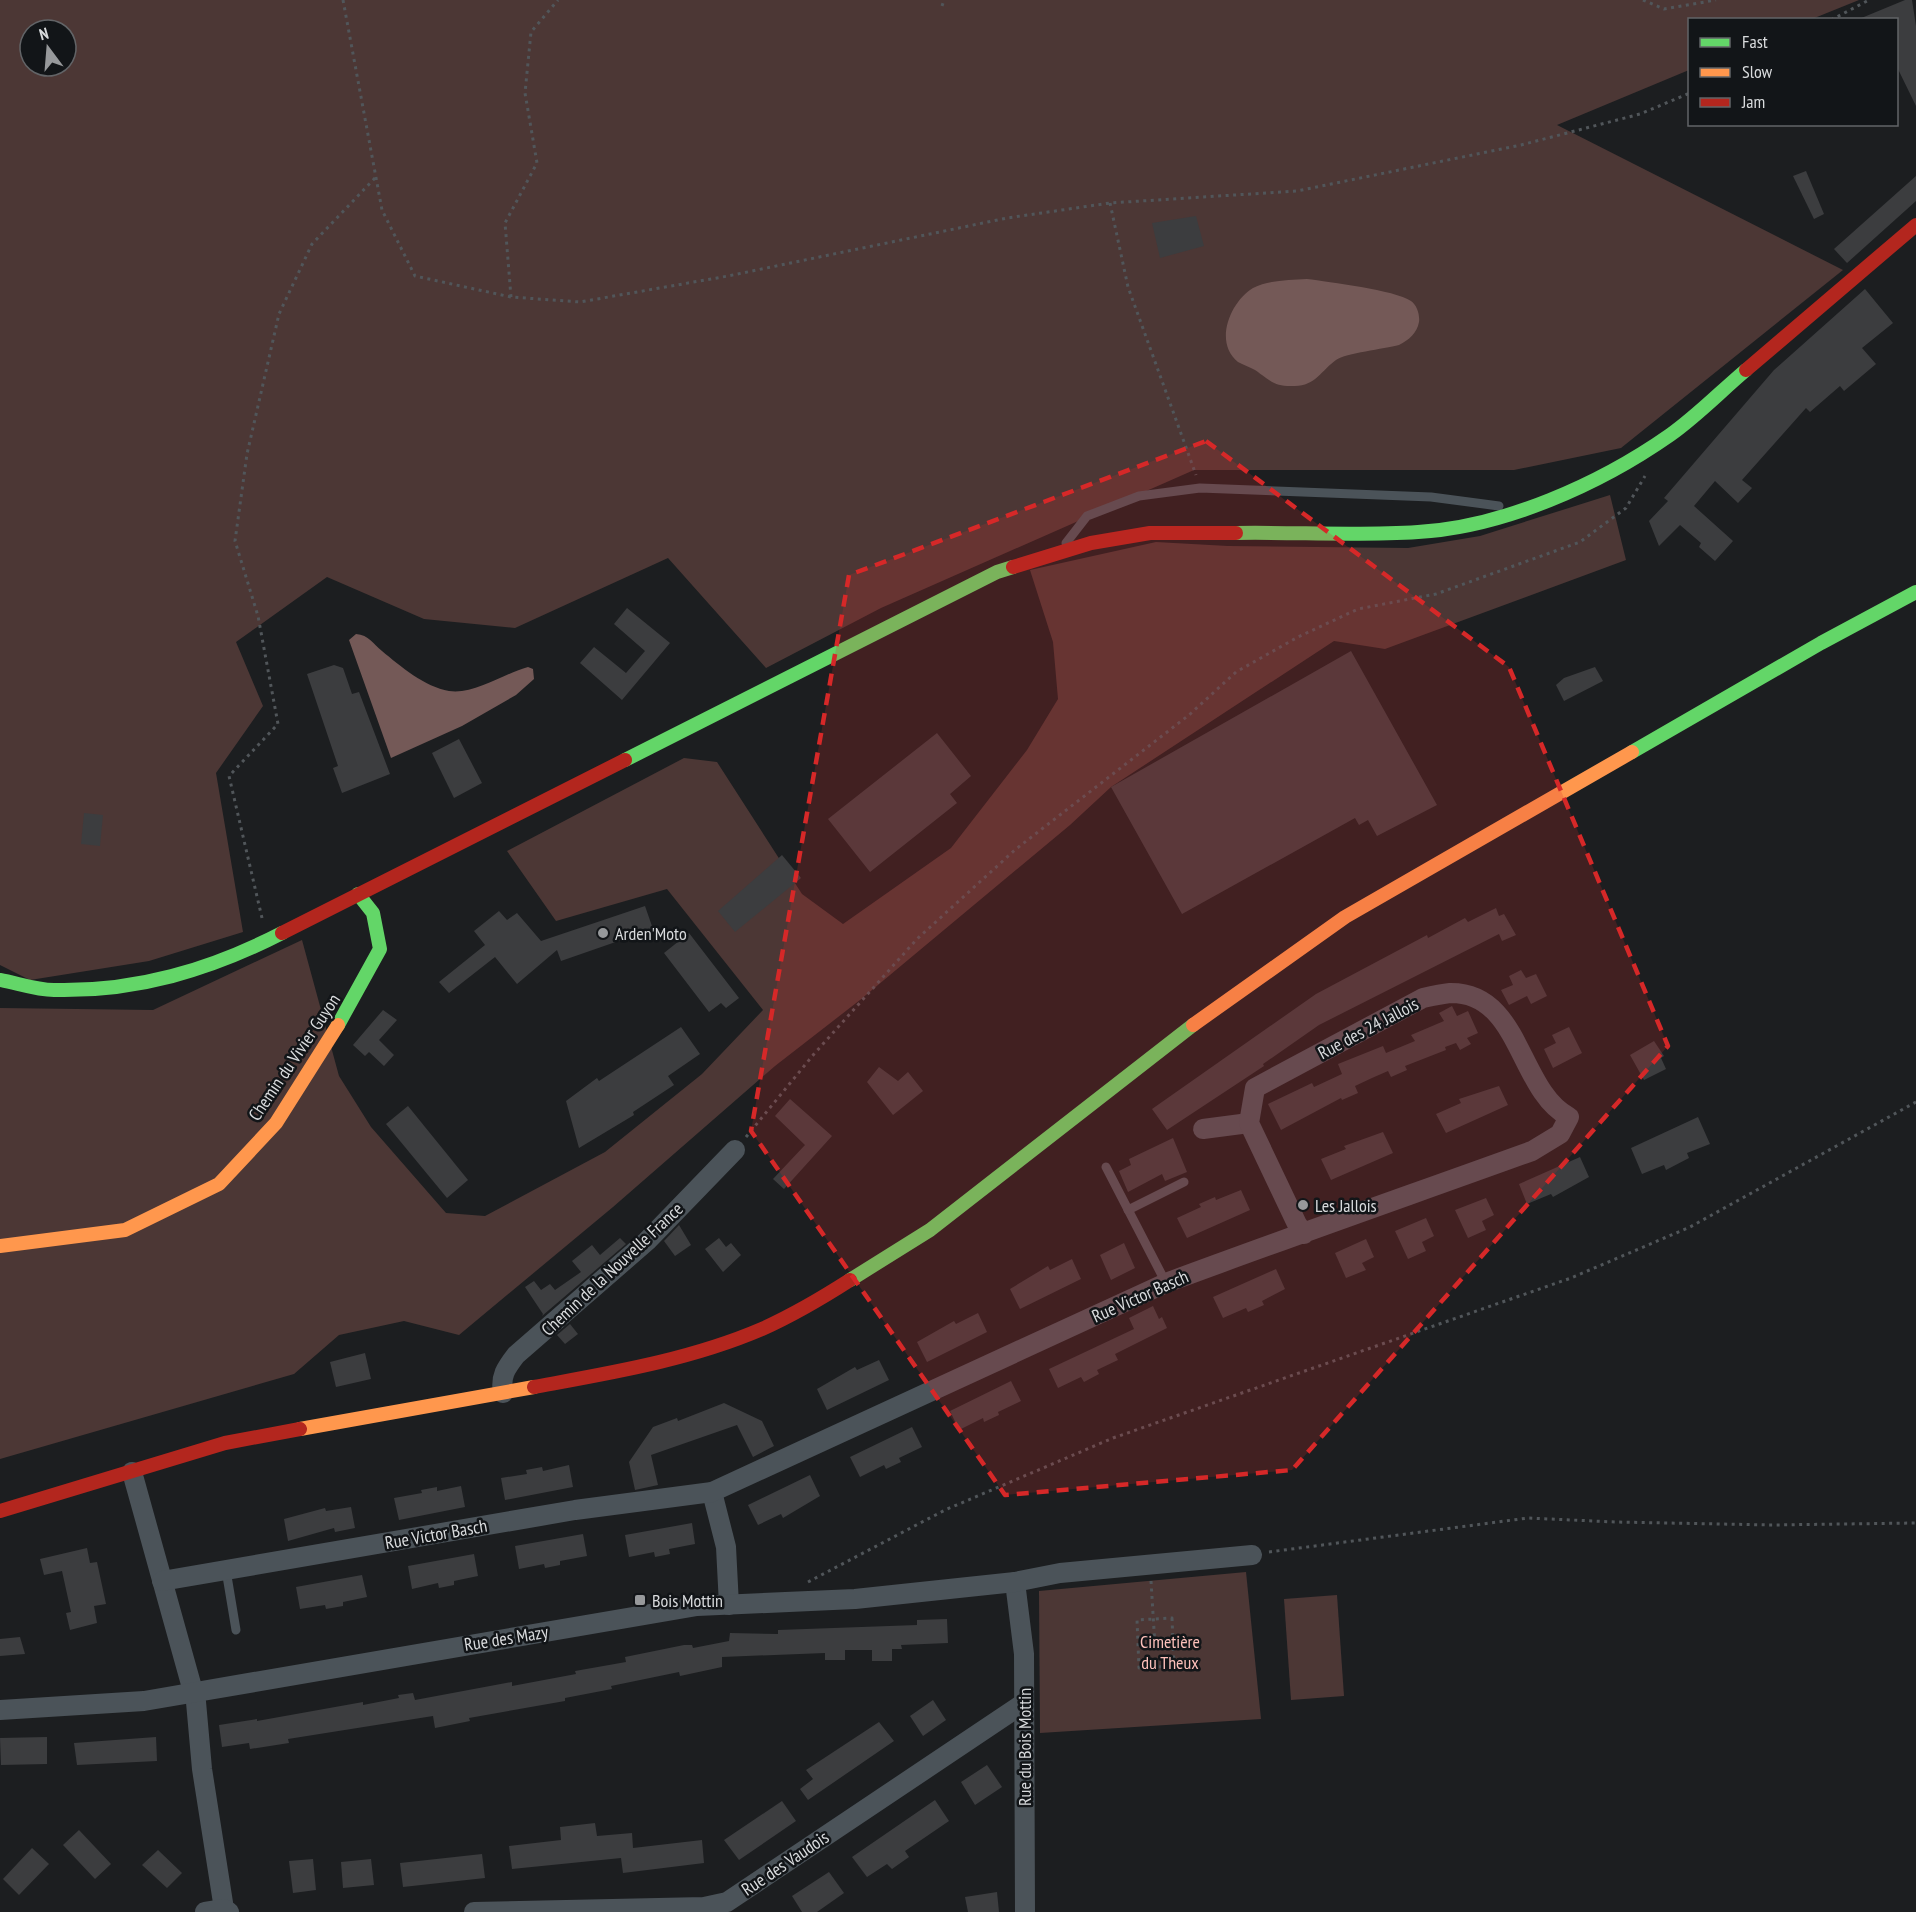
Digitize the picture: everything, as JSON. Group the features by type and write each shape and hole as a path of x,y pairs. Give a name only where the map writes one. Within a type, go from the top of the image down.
{"street":[{"path":"0,980 52,990 119,987 187,974 267,940 997,572 1058,553 1091,543 1150,532 1419,532 1481,522 1562,495 1622,464 1671,434 1916,225"},
{"path":"0,1511 225,1443 609,1373 707,1348 760,1329 815,1302 930,1230 1162,1047 1345,918 1821,643 1916,592"},
{"name":"Chemin du Vivier Guyon","path":"0,1246 125,1230 219,1184 276,1123 352,1003 380,949 373,913 358,894"},
{"name":"Rue des 24 Jallois","path":"1249,1123 1255,1088 1423,998 1451,993 1471,997 1492,1009 1507,1025 1541,1093 1555,1109 1569,1117"},
{"name":"Rue Victor Basch","path":"162,1581 575,1510 712,1492 1166,1283 1532,1151 1560,1134 1569,1117"},
{"path":"1203,1130 1249,1123 1292,1215 1304,1234"},
{"name":"Chemin de la Nouvelle France","path":"503,1393 501,1381 504,1370 516,1355 647,1240 735,1150"},
{"path":"132,1472 196,1702 220,1911"},
{"path":"712,1492 726,1547 729,1605"},
{"name":"Rue des Mazy","path":"0,1710 144,1701 193,1694 697,1606 855,1599 1015,1582 1060,1573 1252,1555"},
{"name":"Rue du Bois Mottin","path":"1015,1582 1024,1654 1025,1912"},
{"name":"Rue des Vaudois","path":"474,1912 704,1907 727,1902 1024,1703"}],"lane":[{"path":"1058,553 1087,516 1139,496 1200,488 1431,497 1519,509"},
{"path":"1106,1167 1166,1283"},
{"path":"1128,1210 1184,1182"},
{"path":"226,1570 236,1630"}],"path":[{"path":"343,0 382,210 415,276 511,297 580,302 728,276 1007,218 1110,203 1297,191 1521,145 1640,114 1688,93"},
{"path":"511,297 505,223 537,163 525,93 531,32 558,0"},
{"path":"942,6 945,0"},
{"path":"1643,0 1664,9 1716,0"},
{"path":"1835,18 1869,0"},
{"path":"267,940 229,776 278,724 258,616 235,541 246,454 283,304 312,244 375,177"},
{"path":"1110,203 1128,287 1200,488"},
{"path":"735,1150 814,1054 917,939 1016,849 1189,715 1236,672 1298,637 1358,609 1436,594 1580,542 1626,508 1648,471"},
{"path":"800,1586 945,1510 1113,1438 1571,1278 1690,1227 1916,1102"},
{"path":"1252,1555 1528,1518 1728,1524 1916,1523"},
{"path":"1150,1564 1155,1646"},
{"path":"1172,1618 1174,1666 1139,1668 1137,1620 1154,1619 1172,1618"}],"highlighted area":[{"path":"1206,441 1509,667 1668,1046 1292,1470 1005,1495 751,1131 849,575"}],"green space":[{"path":"0,0 1859,0 1814,18 1688,18 1688,70 1557,125 1843,270 1621,448 1514,470 1194,470 881,608 766,668 668,558 515,628 424,619 327,577 236,642 263,706 216,773 243,932 149,961 30,980 0,965"},
{"path":"1610,495 1626,560 1385,649 1334,641 1111,787 1070,825 860,1000 775,1066 613,1207 459,1335 404,1321 339,1335 294,1374 0,1459 0,1008 153,1010 302,940 339,1076 371,1127 446,1213 485,1216 605,1152 702,1074 763,1010 667,889 556,921 507,851 684,758 717,762 802,894 843,924 951,848 1027,750 1058,699 1053,642 1030,570 1156,542 1228,546 1408,548 1480,536"},
{"name":"Cimetière du Theux","path":"1246,1572 1261,1719 1040,1733 1039,1591"},
{"path":"1337,1595 1344,1696 1291,1700 1284,1599"}],"shaded area":[{"path":"1307,279 1361,287 1403,297 1411,301 1418,310 1418,326 1409,338 1399,345 1356,353 1336,360 1308,383 1288,386 1273,382 1238,362 1231,354 1227,344 1228,322 1238,302 1253,288 1272,282"},
{"path":"356,634 368,638 413,675 440,689 469,690 528,667 533,669 534,679 516,695 462,726 391,758 349,640"}],"building":[{"path":"1905,0 1912,0 1916,26 1916,106 1898,69 1898,18 1861,18"},
{"path":"1806,171 1824,214 1814,219 1793,176"},
{"path":"1916,176 1916,201 1847,263 1834,249"},
{"path":"1196,216 1204,246 1160,258 1152,223"},
{"path":"1865,289 1893,323 1862,348 1876,364 1844,391 1840,386 1810,412 1806,408 1742,480 1752,488 1738,503 1715,481 1694,506 1733,541 1715,561 1699,547 1701,543 1680,525 1659,546 1649,521 1668,501 1664,498 1774,370"},
{"path":"627,608 670,643 622,700 580,663 594,647 626,673 645,651 614,624"},
{"path":"1351,651 1437,805 1377,836 1368,820 1359,825 1355,818 1182,914 1111,787"},
{"path":"334,665 343,668 352,694 359,692 390,774 342,793 333,768 338,766 307,674"},
{"path":"1595,667 1603,681 1564,701 1556,685 1564,678"},
{"path":"937,733 971,776 950,794 957,803 870,872 828,819"},
{"path":"459,739 482,783 454,798 432,753"},
{"path":"84,813 103,815 100,846 81,844"},
{"path":"782,855 801,878 735,932 718,911"},
{"path":"645,906 653,929 561,961 557,950 517,984 495,957 449,993 439,982 485,945 474,931 499,911 507,920 517,913 541,941"},
{"path":"1496,908 1499,916 1504,914 1516,935 1502,941 1499,934 1319,1025 1263,1064 1264,1066 1167,1130 1152,1109 1316,994 1427,935 1428,938 1465,918 1468,922"},
{"path":"689,933 739,998 726,1008 721,1003 709,1012 664,953"},
{"path":"1521,970 1526,978 1536,974 1547,996 1531,1004 1527,996 1509,1005 1501,990 1513,985 1509,976"},
{"path":"1452,1006 1457,1016 1468,1011 1478,1033 1467,1038 1471,1044 1460,1050 1456,1043 1445,1047 1446,1050 1405,1066 1407,1070 1391,1077 1388,1071 1372,1078 1355,1086 1358,1093 1342,1100 1341,1098 1281,1130 1268,1104 1312,1083 1314,1087 1342,1074 1338,1064 1383,1046 1386,1053 1415,1041 1411,1035 1444,1021 1439,1013"},
{"path":"383,1010 397,1020 379,1040 394,1055 384,1066 369,1052 365,1056 353,1045"},
{"path":"681,1027 700,1054 668,1076 674,1085 633,1112 634,1115 579,1148 566,1101 597,1078 599,1081"},
{"path":"1569,1027 1582,1053 1553,1068 1544,1049 1556,1043 1552,1035"},
{"path":"1654,1041 1664,1056 1661,1058 1666,1069 1644,1080 1630,1055"},
{"path":"879,1067 898,1081 908,1072 923,1091 893,1115 867,1082"},
{"path":"1499,1086 1508,1105 1446,1133 1436,1114 1461,1103 1459,1099"},
{"path":"790,1099 832,1136 784,1189 773,1179 805,1145 775,1116"},
{"path":"408,1106 468,1180 447,1198 386,1124"},
{"path":"1698,1117 1710,1144 1687,1153 1689,1158 1666,1170 1664,1165 1642,1174 1631,1148"},
{"path":"1383,1132 1393,1153 1331,1180 1321,1159 1346,1149 1344,1146"},
{"path":"1173,1138 1187,1172 1165,1181 1162,1174 1128,1192 1119,1171 1131,1165 1129,1159"},
{"path":"1580,1157 1589,1177 1553,1197 1551,1194 1527,1204 1519,1184"},
{"path":"1241,1190 1250,1210 1187,1238 1177,1218 1201,1207 1199,1204 1215,1197 1216,1200"},
{"path":"1486,1198 1494,1215 1482,1221 1486,1230 1468,1238 1455,1210"},
{"path":"1426,1218 1434,1236 1422,1242 1426,1251 1408,1259 1395,1231"},
{"path":"679,1225 691,1245 675,1256 664,1241"},
{"path":"620,1238 626,1244 542,1316 543,1314 525,1287 534,1281 541,1290 550,1284 555,1290 581,1272 572,1261 592,1245 600,1255"},
{"path":"719,1238 726,1247 731,1243 741,1255 723,1272 705,1249"},
{"path":"1366,1239 1374,1257 1362,1263 1366,1270 1346,1278 1335,1253"},
{"path":"1124,1243 1135,1268 1111,1280 1100,1255"},
{"path":"1072,1259 1081,1279 1020,1309 1010,1289 1048,1266 1050,1270"},
{"path":"1276,1269 1285,1289 1262,1301 1264,1305 1248,1312 1246,1308 1223,1318 1213,1297"},
{"path":"1153,1306 1159,1319 1162,1317 1167,1328 1115,1354 1118,1360 1097,1370 1099,1374 1084,1382 1081,1377 1058,1388 1049,1369 1134,1329 1129,1318"},
{"path":"978,1313 987,1332 927,1362 917,1342 954,1321 956,1324"},
{"path":"570,1324 578,1334 565,1344 557,1335"},
{"path":"365,1353 371,1379 336,1387 330,1362"},
{"path":"879,1360 889,1380 827,1410 817,1389 855,1367 857,1370"},
{"path":"1011,1381 1021,1401 998,1412 999,1415 984,1422 983,1418 959,1430 950,1411"},
{"path":"724,1403 762,1421 774,1446 753,1457 737,1425 651,1455 658,1485 635,1490 629,1462 653,1427 677,1418 678,1421"},
{"path":"912,1427 922,1447 899,1458 901,1462 886,1469 884,1465 860,1477 850,1457"},
{"path":"569,1465 573,1487 505,1500 501,1478 527,1474 526,1470 542,1467 543,1471"},
{"path":"810,1475 820,1496 783,1518 781,1514 758,1525 748,1505"},
{"path":"461,1486 465,1507 399,1520 394,1498 422,1493 421,1490 437,1487 437,1491"},
{"path":"351,1507 355,1528 335,1532 334,1528 288,1541 284,1519 325,1508 326,1511"},
{"path":"692,1523 695,1544 669,1549 670,1554 655,1557 654,1552 629,1557 625,1535"},
{"path":"583,1534 587,1556 560,1561 560,1565 545,1568 544,1564 519,1569 515,1546"},
{"path":"87,1548 90,1563 97,1562 106,1604 94,1606 97,1623 70,1630 66,1613 71,1612 62,1571 44,1575 40,1559"},
{"path":"474,1554 478,1576 454,1581 454,1585 439,1588 438,1583 412,1589 408,1566"},
{"path":"362,1575 367,1597 343,1602 343,1606 326,1609 325,1605 300,1609 296,1587"},
{"path":"947,1619 948,1643 901,1645 902,1649 892,1649 892,1661 872,1661 872,1650 845,1650 845,1660 825,1660 825,1653 722,1657 722,1667 680,1676 679,1672 611,1686 612,1689 565,1698 565,1701 469,1718 470,1721 435,1728 433,1716 288,1739 289,1743 250,1749 249,1743 222,1747 219,1725 257,1719 257,1721 363,1702 363,1705 413,1693 415,1700 512,1682 512,1686 626,1662 625,1657 684,1645 692,1645 693,1648 729,1641 730,1633 778,1634 778,1630 917,1625 917,1620"},
{"path":"20,1637 25,1654 0,1656 0,1639"},
{"path":"933,1700 946,1720 923,1736 910,1716"},
{"path":"879,1722 894,1741 808,1800 800,1789 813,1779 806,1770"},
{"path":"47,1737 47,1764 1,1765 0,1738"},
{"path":"156,1737 157,1761 77,1765 74,1743"},
{"path":"987,1765 1002,1787 975,1805 961,1782"},
{"path":"935,1800 949,1821 905,1851 909,1857 892,1869 887,1864 867,1877 852,1857"},
{"path":"782,1801 796,1821 739,1860 724,1840"},
{"path":"595,1823 597,1836 632,1833 633,1848 702,1840 704,1863 623,1873 621,1858 512,1869 509,1846 561,1840 560,1827"},
{"path":"79,1830 111,1864 95,1879 63,1845"},
{"path":"32,1848 49,1864 19,1895 3,1879"},
{"path":"158,1850 182,1873 167,1888 142,1865"},
{"path":"482,1854 485,1878 403,1887 400,1863"},
{"path":"313,1859 316,1890 293,1893 289,1861"},
{"path":"371,1859 374,1885 343,1888 341,1862"},
{"path":"829,1872 844,1893 817,1912 802,1912 792,1896"},
{"path":"997,1892 999,1912 968,1912 965,1897"}],"traffic: fast":[{"path":"1236,533 1418,532 1484,522 1517,512 1582,486 1643,453 1690,420 1746,370"},
{"path":"625,760 997,572 1013,567"},
{"path":"1632,752 1821,643 1916,592"},
{"path":"338,1025 380,949 373,913 358,894"},
{"path":"0,980 47,990 84,990 143,983 228,958 282,933"},
{"path":"850,1280 930,1230 1193,1025"}],"traffic: slow":[{"path":"1193,1025 1345,917 1632,752"},
{"path":"0,1246 125,1230 219,1184 276,1123 338,1025"},
{"path":"300,1429 534,1387"}],"traffic: jam":[{"path":"1746,370 1916,225"},
{"path":"1013,567 1091,543 1150,533 1236,533"},
{"path":"282,933 625,760"},
{"path":"534,1387 650,1364 735,1340 785,1318 850,1280"},
{"path":"0,1511 225,1443 300,1429"}],"place":[{"name":"Arden'Moto","path":"603,933"},
{"name":"Les Jallois","path":"1303,1205"},
{"name":"Bois Mottin","path":"640,1600"}]}
